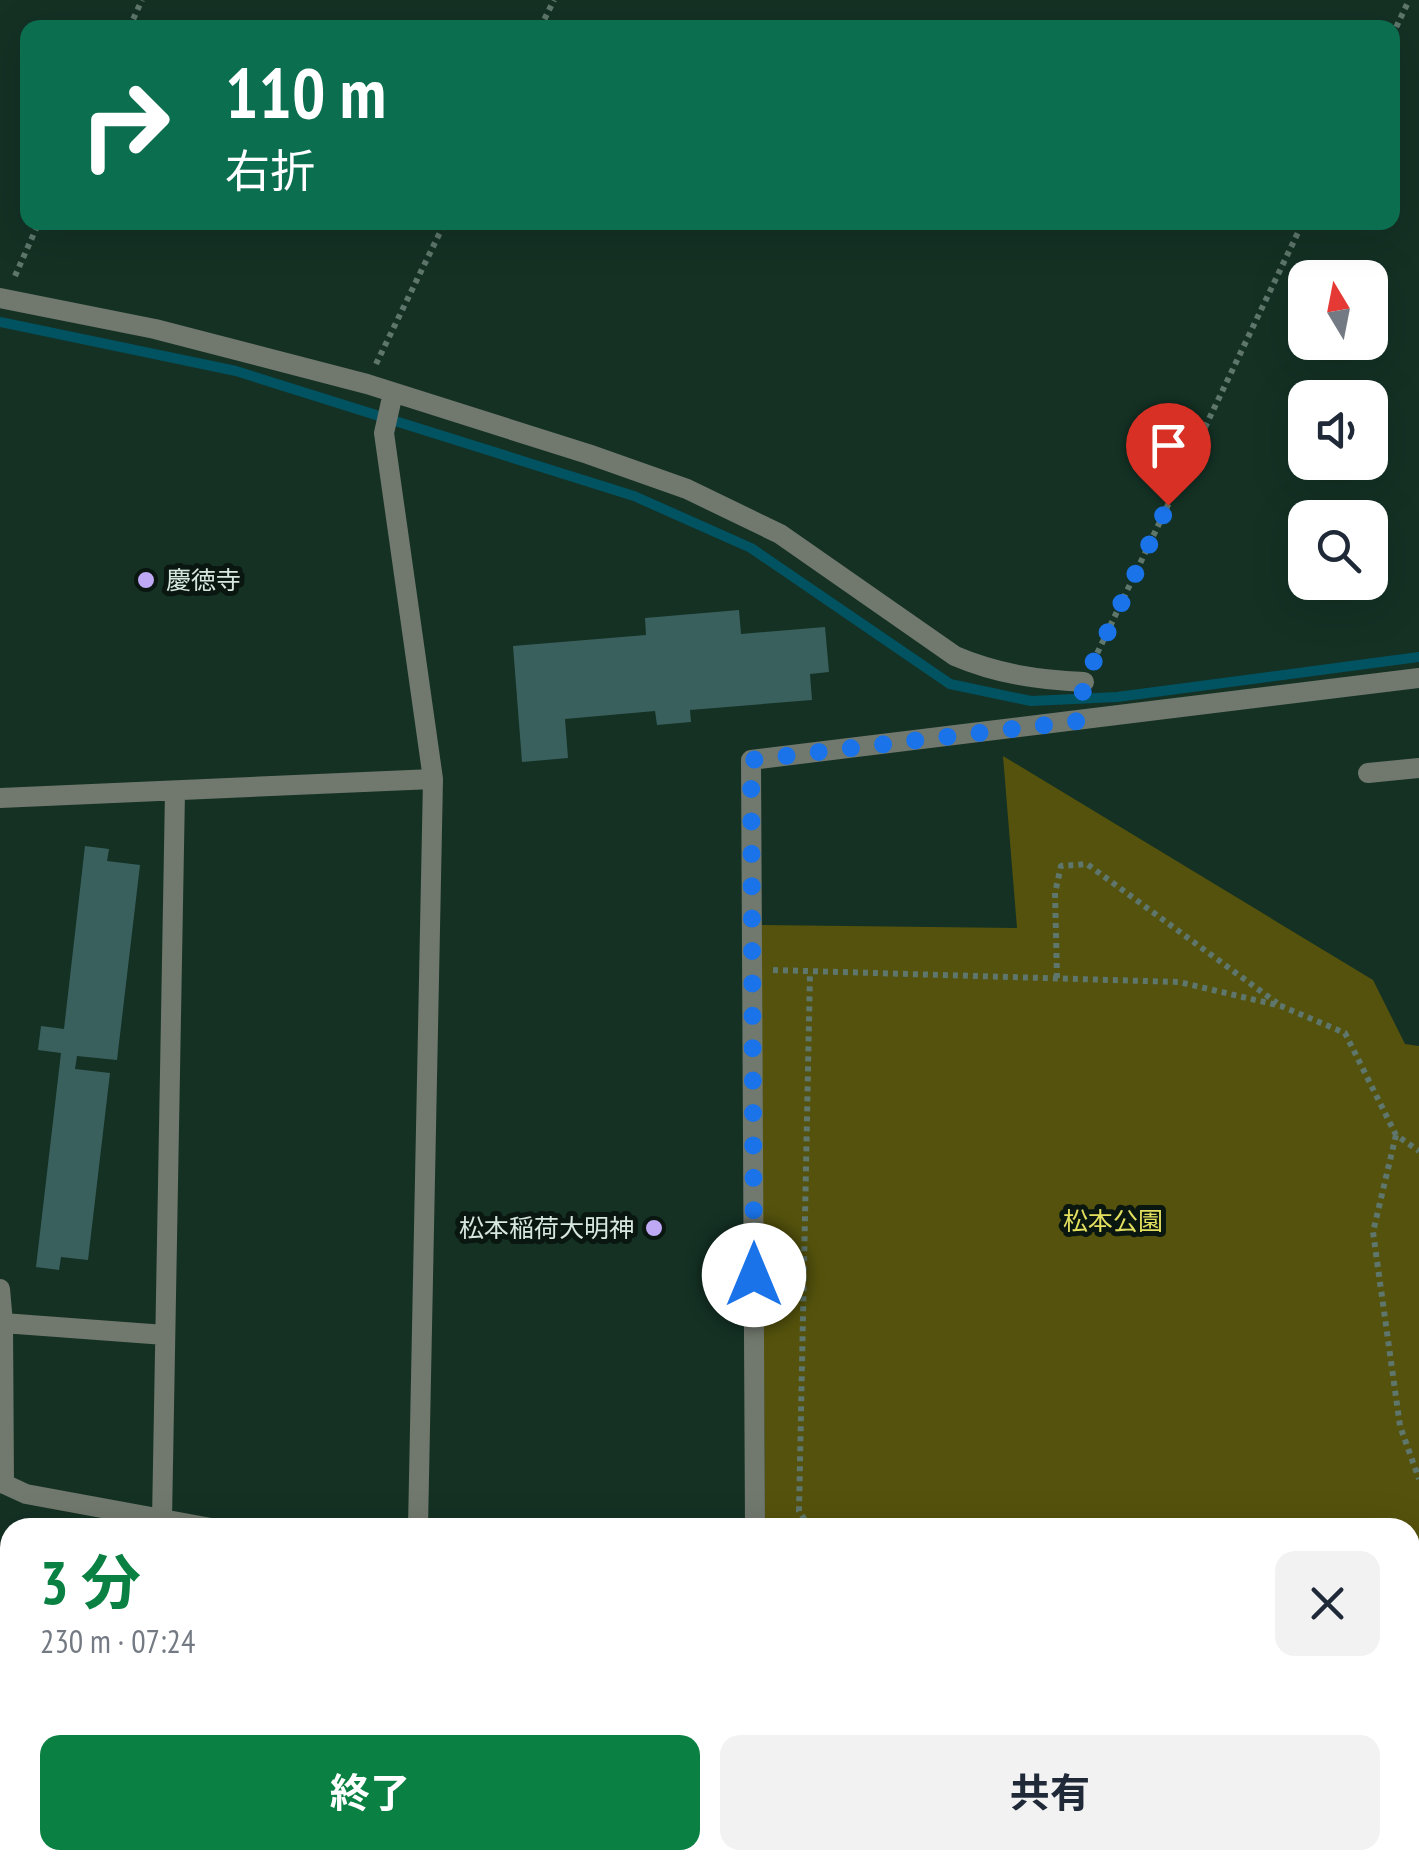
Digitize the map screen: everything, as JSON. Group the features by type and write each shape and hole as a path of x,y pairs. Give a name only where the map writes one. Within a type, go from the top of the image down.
{"street":[{"path":"2,299 155,328 366,384 588,454 686,490 780,534 955,656 986,669 1042,680 1084,682"},
{"path":"393,394 384,433 433,779 418,1518"},
{"path":"755,1518 751,760 1419,678"},
{"path":"1368,774 1419,768"},
{"path":"0,798 433,779"},
{"path":"162,1518 175,792"},
{"path":"0,1289 2,1483 26,1494 152,1518"},
{"path":"3,1323 165,1335"}],"path":[{"path":"2,299 35,230"},
{"path":"366,384 441,230"},
{"path":"1084,682 1299,230"},
{"path":"1057,978 1055,893 1062,866 1087,864 1281,1006"},
{"path":"761,970 1179,982 1281,1006 1345,1033 1396,1135 1419,1151"},
{"path":"803,1518 798,1511 810,972"},
{"path":"1396,1135 1373,1232 1400,1426 1419,1480"}],"green space":[{"name":"松本公園","path":"1003,756 1373,980 1405,1044 1419,1046 1419,1518 765,1518 761,925 1017,928"}],"building":[{"path":"739,610 741,634 825,627 829,672 810,674 812,700 690,710 691,722 657,725 655,711 565,719 568,758 522,762 513,646 646,635 645,618"},
{"path":"85,846 109,849 107,861 140,865 117,1060 77,1056 75,1069 110,1073 88,1260 61,1257 59,1270 36,1267 61,1053 38,1050 41,1026 64,1029"}],"waterway":[{"path":"0,322 236,371 634,496 751,548 950,684 1031,701 1117,697 1419,657"}],"place":[{"name":"慶徳寺","path":"146,580"},
{"name":"松本稲荷大明神","path":"654,1228"}],"route":[{"path":"754,1275 751,760 1079,721 1084,682 1168,505"}]}
